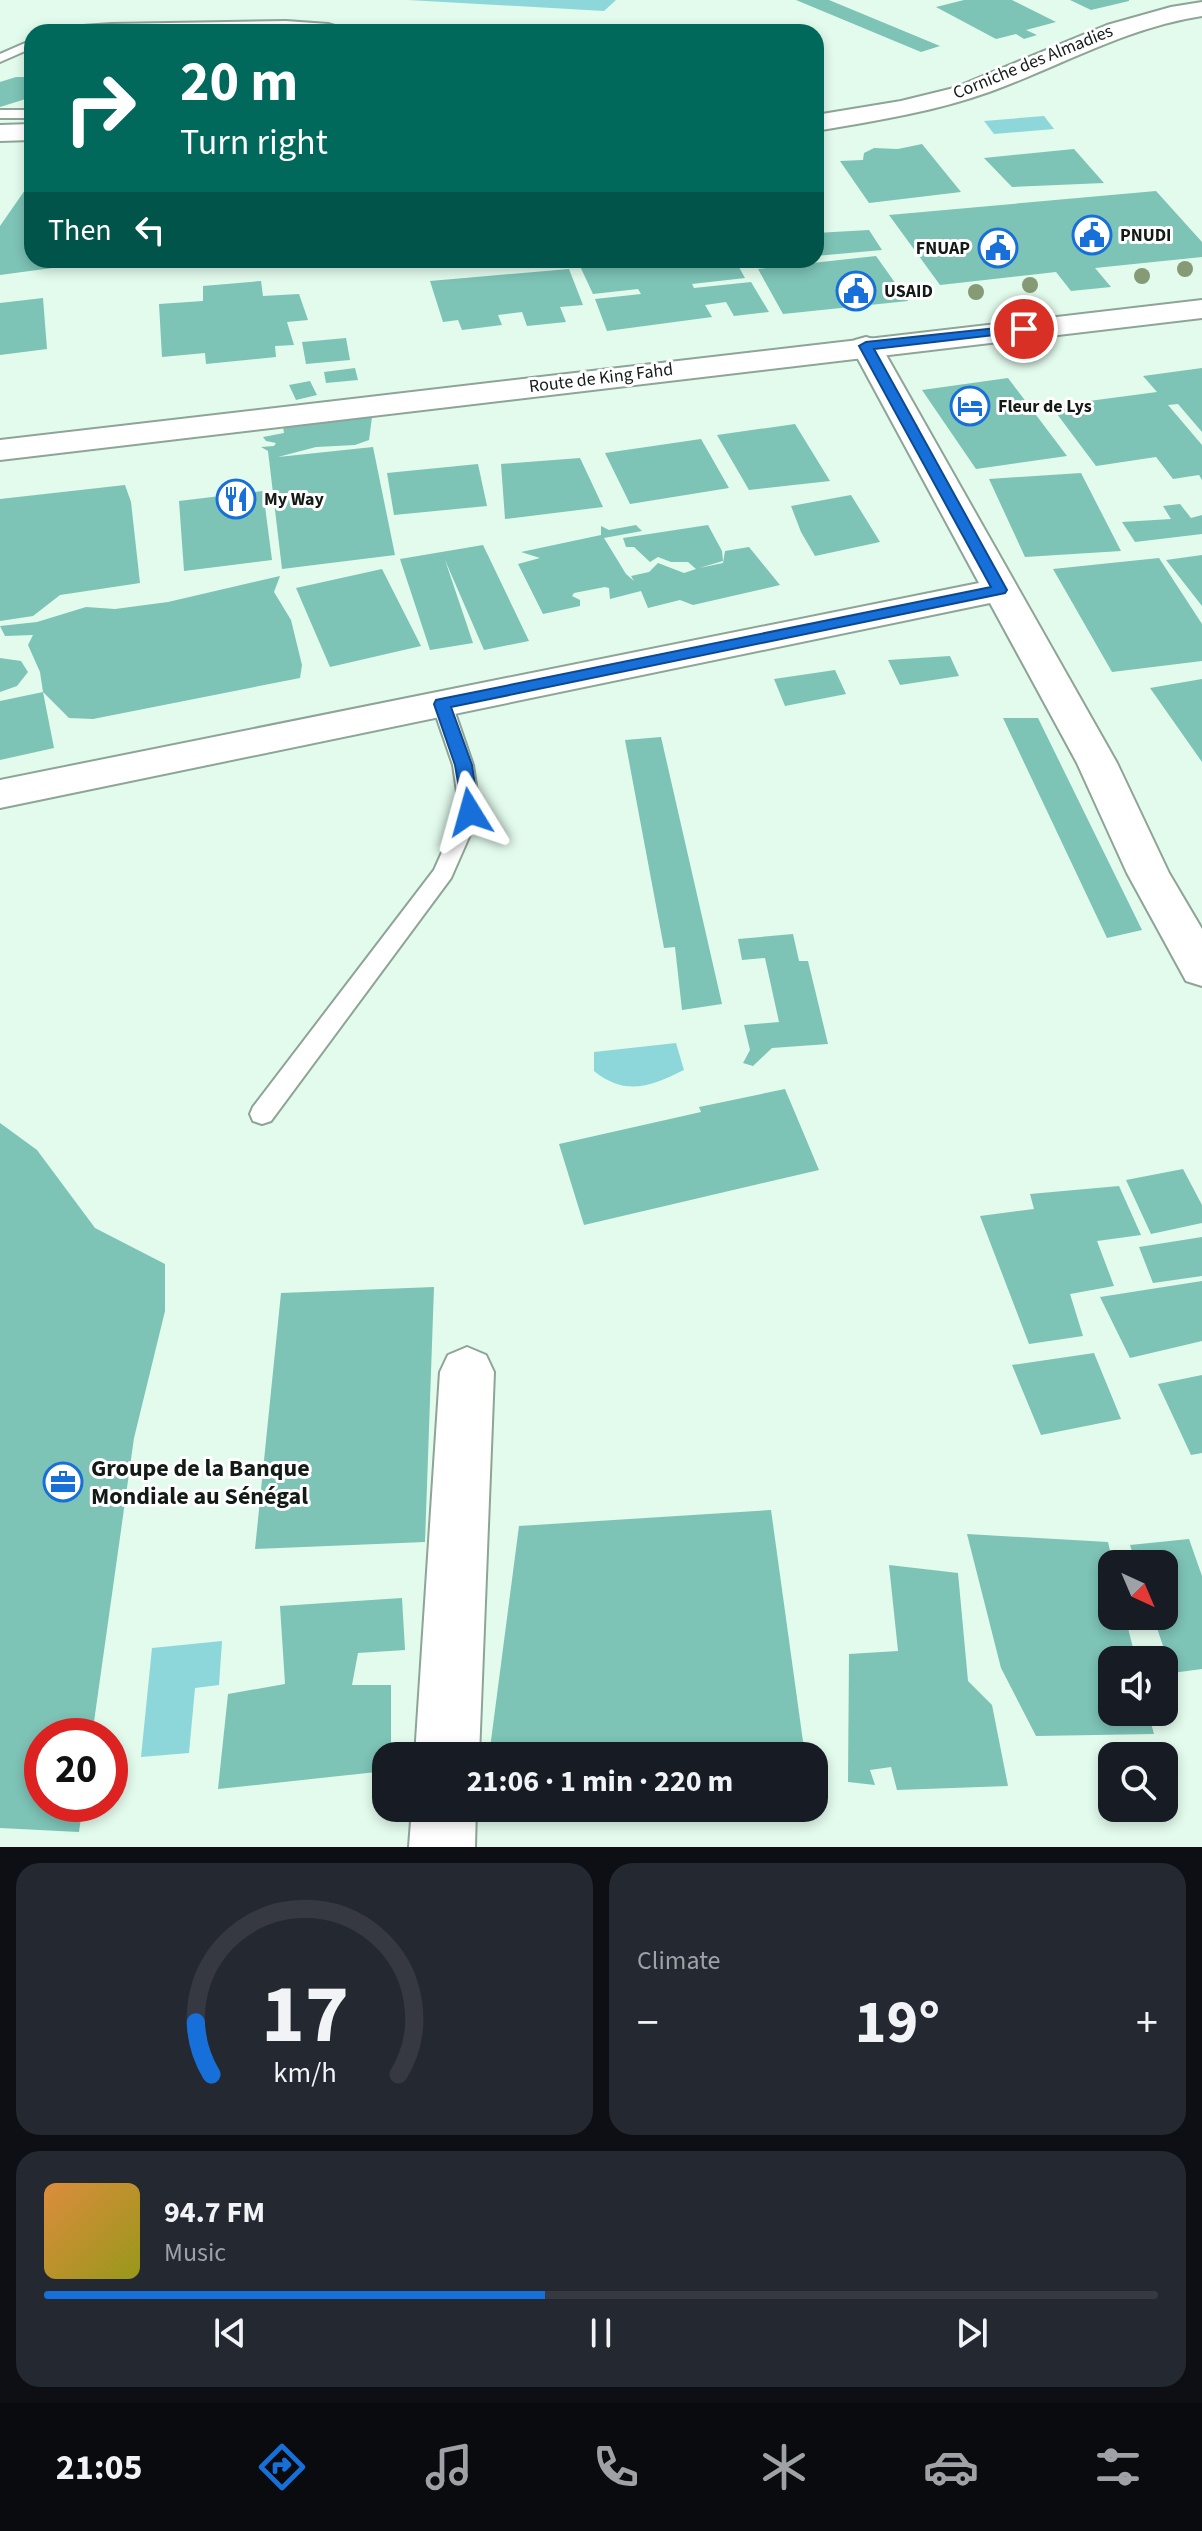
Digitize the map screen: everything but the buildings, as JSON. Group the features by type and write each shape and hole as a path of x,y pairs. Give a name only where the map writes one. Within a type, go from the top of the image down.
{"street":[{"name":"Corniche des Almadies","path":"824,122 886,112 954,95 984,85 1118,26 1163,14 1202,10"},
{"name":"Route de King Fahd","path":"0,450 1202,309"},
{"path":"866,346 1097,763 1148,873 1202,969"},
{"path":"0,794 1000,590"},
{"path":"448,1742 467,1372"},
{"path":"442,1847 443,1822"}],"lane":[{"path":"275,24 304,24"},
{"path":"0,58 24,48"},
{"path":"262,1114 443,873 465,824 470,812 463,765 442,704"}],"water":[{"path":"408,0 616,0 604,11"},
{"path":"1044,116 1054,129 994,134 984,121"},
{"path":"676,1043 684,1070 661,1081 628,1086 617,1084 594,1071 594,1052"},
{"path":"222,1641 219,1685 195,1688 189,1753 141,1757 152,1648"}],"place":[{"name":"PNUDI","path":"1092,235"},
{"name":"FNUAP","path":"998,248"},
{"name":"USAID","path":"856,291"},
{"name":"Fleur de Lys","path":"970,406"},
{"name":"My Way","path":"236,499"},
{"name":"Groupe de la Banque Mondiale au Sénégal","path":"63,1482"}],"route":[{"path":"470,812 463,765 442,704 1000,590 866,346 1024,329"}]}
